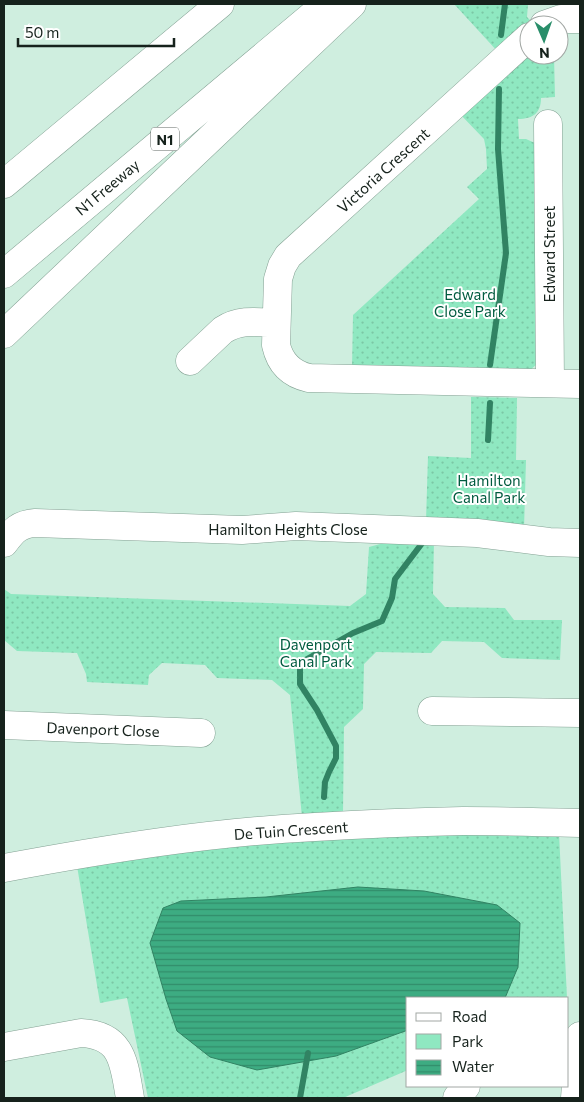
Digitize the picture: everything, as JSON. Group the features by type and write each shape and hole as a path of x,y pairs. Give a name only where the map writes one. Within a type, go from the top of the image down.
{"main road":[{"path":"4,160 204,4"},
{"path":"4,184 220,4"},
{"name":"N1 Freeway","path":"4,274 326,4"},
{"path":"4,334 352,4"},
{"name":"Victoria Crescent","path":"519,46 288,256 282,266 278,279 276,345 282,362 294,373 309,378 580,384"},
{"name":"Edward Street","path":"548,124 550,383"},
{"path":"190,361 229,326 241,322 276,323"},
{"name":"Hamilton Heights Close","path":"4,543 22,525 35,523 242,530 296,526 468,532 549,542 580,543"},
{"path":"432,711 580,712"},
{"name":"Davenport Close","path":"4,725 201,732"},
{"name":"De Tuin Crescent","path":"4,868 160,842 304,828 463,821 580,823"},
{"path":"4,1047 82,1033 101,1036 109,1041 121,1055 130,1098"},
{"path":"574,1098 580,1036"},
{"path":"457,1098 465,1087"}],"green space":[{"path":"454,4 528,4 527,15 519,15 519,35 499,53"},
{"name":"Edward Close Park","path":"519,63 519,65 554,65 555,97 541,98 540,108 535,114 528,118 518,119 519,139 526,139 535,143 540,358 530,370 352,369 353,315 479,199 467,187 487,169 484,139 459,113"},
{"name":"Hamilton Canal Park","path":"471,397 517,398 516,460 526,460 524,529 426,521 428,456 471,458"},
{"name":"Davenport Canal Park","path":"434,540 433,594 445,607 505,608 514,620 562,620 560,660 502,658 484,642 442,641 431,653 376,652 364,664 363,709 344,727 343,815 302,817 290,695 272,680 217,678 205,665 162,663 149,675 148,685 87,682 86,674 77,653 17,651 4,640 4,589 11,594 350,606 366,594 369,547 384,541"},
{"path":"463,832 559,833 567,997 406,997 406,1071 343,1098 148,1098 127,998 100,1003 77,866 209,848 336,837"}],"water":[{"path":"358,887 424,891 497,905 520,923 518,967 505,997 406,997 406,1031 336,1056 257,1070 210,1057 177,1031 150,943 163,908 181,901 266,897"}],"waterway":[{"path":"501,35 505,4"},
{"path":"490,365 506,253 498,149 499,89"},
{"path":"488,440 490,403"},
{"path":"324,797 325,782 336,758 336,746 317,710 300,684 300,663 353,633 382,621 392,598 395,579 423,542"},
{"path":"300,1098 308,1053"}]}
